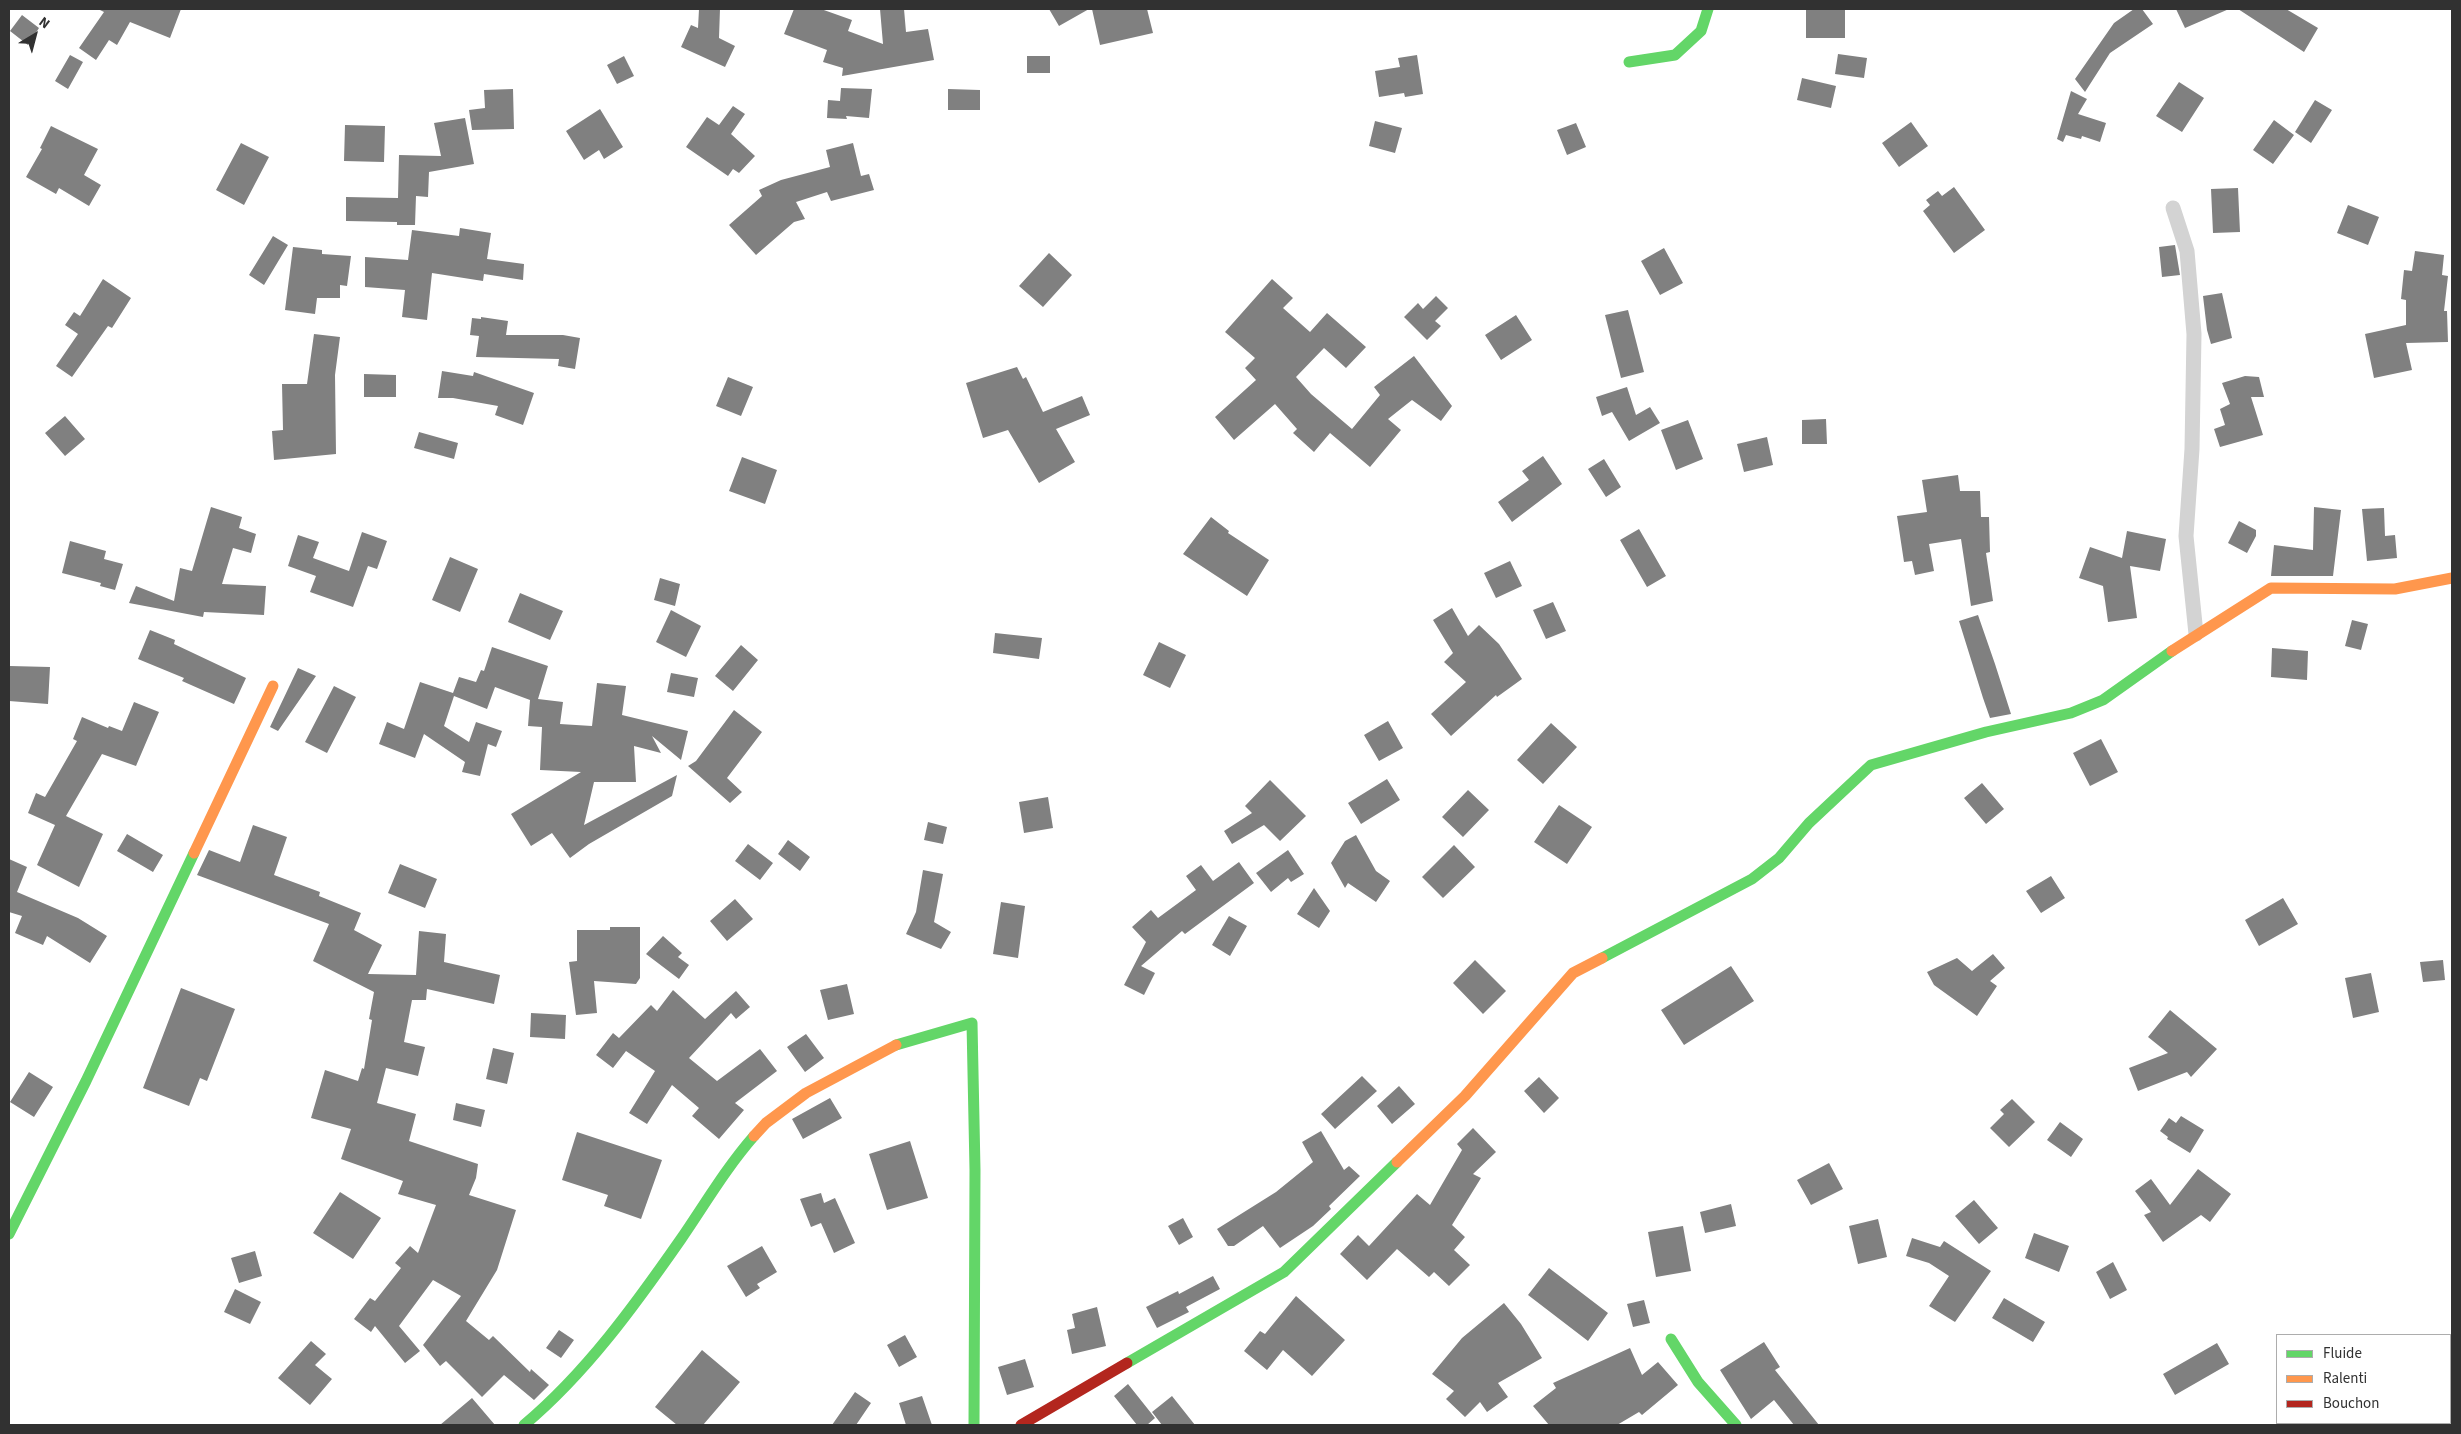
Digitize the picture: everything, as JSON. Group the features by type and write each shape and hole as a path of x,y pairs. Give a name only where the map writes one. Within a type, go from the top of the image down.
{"street":[{"path":"1629,62 1675,55 1701,31 1708,9"},
{"path":"2173,208 2187,251 2194,334 2192,449 2186,536 2196,634"},
{"path":"1021,1425 1284,1272 1465,1096 1573,973 1752,879 1779,858 1809,823 1871,765 1986,732 2071,713 2103,700 2196,634 2271,588 2395,589 2452,578"},
{"path":"9,1234 86,1081 273,686"},
{"path":"524,1425 549,1404 604,1344 681,1239 735,1158 766,1122 806,1093 893,1046 972,1023 975,1170 974,1425"},
{"path":"1671,1339 1698,1382 1736,1425"}],"building":[{"path":"98,9 181,9 170,38 130,22 117,45 109,40 96,60 79,48 104,12"},
{"path":"699,9 720,9 719,38 735,46 725,67 681,47 691,25 698,28"},
{"path":"794,9 821,9 852,20 848,31 883,44 880,9 904,9 906,32 928,29 934,60 842,76 843,68 823,62 827,50 784,34"},
{"path":"1049,9 1089,9 1059,26"},
{"path":"1092,9 1147,9 1153,33 1100,45"},
{"path":"1806,9 1845,9 1845,38 1806,38"},
{"path":"2134,9 2142,9 2153,24 2110,53 2085,92 2075,79 2114,23"},
{"path":"2176,9 2229,9 2185,28"},
{"path":"2238,9 2286,9 2318,28 2304,52"},
{"path":"22,15 39,28 28,45 10,31"},
{"path":"1838,54 1867,58 1864,78 1835,74"},
{"path":"70,55 83,62 68,89 55,81"},
{"path":"1417,55 1423,94 1405,97 1404,93 1379,97 1375,71 1400,67 1398,58"},
{"path":"624,56 634,76 617,84 607,65"},
{"path":"1027,56 1050,56 1050,73 1027,73"},
{"path":"1802,78 1836,86 1831,108 1797,100"},
{"path":"2179,82 2204,98 2182,132 2156,116"},
{"path":"841,88 872,89 869,118 846,116 847,119 827,118 828,100 840,101"},
{"path":"513,89 514,129 472,130 469,110 485,108 484,90"},
{"path":"948,89 980,90 980,110 948,110"},
{"path":"2071,91 2087,99 2078,114 2106,123 2100,142 2082,136 2081,139 2066,135 2063,142 2057,139"},
{"path":"2315,100 2332,110 2311,143 2295,132"},
{"path":"733,106 745,114 731,134 755,156 739,173 733,169 728,176 686,147 707,117 719,125"},
{"path":"600,109 623,147 604,159 599,150 584,160 566,131"},
{"path":"465,118 474,164 429,172 428,197 416,196 415,225 397,225 397,222 346,221 346,197 398,198 399,155 441,156 434,123"},
{"path":"2274,120 2294,135 2273,164 2253,150"},
{"path":"1375,121 1402,128 1395,153 1369,146"},
{"path":"1911,122 1928,146 1899,167 1882,143"},
{"path":"1576,123 1586,147 1567,155 1557,130"},
{"path":"345,125 385,126 384,162 344,161"},
{"path":"51,126 98,149 84,175 101,185 89,206 59,188 56,194 26,177 42,149 40,148"},
{"path":"241,143 269,157 244,205 216,190"},
{"path":"853,143 861,176 869,174 874,190 831,201 827,192 796,202 805,219 794,222 756,255 729,225 762,196 759,190 781,180 830,167 826,150"},
{"path":"1954,187 1985,230 1954,253 1923,211 1930,205 1926,200 1938,191 1942,196"},
{"path":"2238,188 2240,232 2213,233 2211,189"},
{"path":"2348,205 2379,217 2368,245 2337,233"},
{"path":"460,228 491,233 487,259 524,264 523,280 484,274 483,281 432,273 427,320 402,317 405,290 365,287 365,257 408,260 412,230 459,236"},
{"path":"273,236 288,245 264,285 249,275"},
{"path":"2175,245 2180,275 2162,277 2159,247"},
{"path":"293,247 322,250 322,254 351,256 347,286 340,285 340,298 317,298 315,314 285,310"},
{"path":"1664,248 1683,283 1660,295 1641,261"},
{"path":"2415,251 2444,255 2442,275 2448,276 2444,311 2447,311 2448,342 2406,343 2412,370 2374,378 2365,334 2406,325 2406,300 2401,299 2404,270 2412,271"},
{"path":"1049,253 1072,275 1043,307 1019,286"},
{"path":"103,279 131,298 112,328 108,326 72,377 56,366 78,334 65,325 74,312 80,316"},
{"path":"1272,279 1293,298 1283,308 1310,332 1327,313 1366,347 1346,368 1324,348 1296,377 1311,394 1352,429 1380,395 1374,387 1414,356 1452,406 1441,421 1412,400 1388,419 1401,430 1370,467 1330,433 1314,452 1293,433 1297,429 1275,404 1234,440 1215,417 1256,380 1245,368 1255,358 1225,332"},
{"path":"2222,293 2232,338 2211,344 2207,330 2203,296"},
{"path":"1436,296 1448,308 1435,321 1441,326 1427,340 1404,317 1418,303 1423,309"},
{"path":"1628,310 1644,372 1621,378 1605,315"},
{"path":"1516,315 1532,340 1501,360 1485,335"},
{"path":"481,317 508,321 506,335 563,335 580,338 575,369 558,366 559,359 476,357 479,336 470,335 472,318 481,319"},
{"path":"314,334 340,337 335,375 336,454 274,460 272,431 283,430 282,384 307,384"},
{"path":"1017,367 1023,379 1026,377 1043,412 1082,396 1090,415 1056,429 1075,462 1039,483 1008,430 983,438 966,383"},
{"path":"442,371 473,376 474,372 534,393 523,425 495,415 498,406 453,398 438,398"},
{"path":"364,374 396,375 396,397 364,397"},
{"path":"2245,376 2259,377 2264,397 2251,397 2263,435 2220,447 2214,429 2225,425 2220,409 2230,404 2222,383"},
{"path":"728,377 753,387 741,416 716,406"},
{"path":"1627,387 1636,415 1650,407 1660,423 1629,441 1612,412 1602,416 1596,397"},
{"path":"65,416 85,439 65,456 45,433"},
{"path":"1826,419 1827,444 1802,444 1802,420"},
{"path":"1688,420 1703,459 1676,470 1661,430"},
{"path":"419,432 458,443 454,459 414,448"},
{"path":"1767,437 1773,465 1744,472 1737,444"},
{"path":"1543,456 1562,484 1512,522 1498,502 1529,480 1522,471"},
{"path":"742,457 777,470 765,504 729,491"},
{"path":"1604,459 1621,487 1606,497 1588,469"},
{"path":"1958,475 1960,491 1980,491 1981,517 1989,517 1990,552 1986,553 1993,601 1971,606 1961,539 1929,544 1934,571 1915,575 1912,561 1904,562 1897,516 1927,512 1922,480"},
{"path":"211,507 242,517 239,528 256,534 251,553 233,548 222,584 266,586 264,615 204,612 203,617 129,603 136,586 174,601 180,568 192,571"},
{"path":"2314,507 2341,510 2333,576 2271,576 2274,545 2313,550"},
{"path":"2384,508 2385,536 2395,535 2397,558 2367,561 2362,509"},
{"path":"1211,517 1229,531 1228,533 1269,560 1247,596 1183,554"},
{"path":"2239,521 2256,530 2256,536 2247,553 2228,543"},
{"path":"1639,529 1666,576 1647,587 1620,540"},
{"path":"2127,531 2166,539 2160,571 2130,566 2137,618 2108,622 2103,586 2079,578 2090,547 2122,558"},
{"path":"362,532 387,541 377,569 368,566 353,607 310,592 316,576 288,566 298,535 319,542 313,558 349,571"},
{"path":"70,541 106,551 104,559 123,564 115,590 100,586 101,583 62,573"},
{"path":"450,557 478,569 460,612 432,600"},
{"path":"1510,561 1522,586 1496,598 1484,573"},
{"path":"660,578 680,584 675,606 654,600"},
{"path":"520,593 563,611 550,640 508,622"},
{"path":"1553,602 1566,631 1546,639 1533,610"},
{"path":"1452,608 1468,636 1479,625 1499,644 1522,679 1497,697 1496,695 1451,736 1431,714 1466,682 1444,662 1453,653 1433,620"},
{"path":"671,610 701,626 686,657 656,642"},
{"path":"1978,615 2011,714 1990,718 1983,698 1959,621"},
{"path":"2352,620 2368,624 2361,650 2345,646"},
{"path":"150,630 175,640 174,644 246,678 234,704 182,681 184,678 138,659"},
{"path":"995,633 1042,638 1039,659 993,653"},
{"path":"1159,642 1186,655 1170,688 1143,675"},
{"path":"741,645 758,660 733,691 715,676"},
{"path":"492,647 548,666 538,699 563,702 560,724 592,726 597,683 626,686 622,715 688,731 681,760 652,736 661,753 634,746 636,782 594,782 584,825 677,775 672,796 589,844 570,858 552,833 531,846 511,814 581,772 540,770 542,727 528,726 530,700 495,687 487,709 454,696 444,726 469,742 476,722 502,731 496,747 488,744 480,776 462,772 465,762 424,734 415,758 379,744 387,722 404,729 420,682 453,693 459,677 476,682 481,670 484,671"},
{"path":"2272,648 2308,651 2307,680 2271,677"},
{"path":"10,666 50,667 48,704 9,701"},
{"path":"298,668 316,676 278,731 270,727"},
{"path":"671,673 698,678 694,697 667,692"},
{"path":"334,686 356,697 327,753 305,742"},
{"path":"134,702 159,712 136,766 102,754 66,816 103,834 79,887 37,865 55,825 28,813 36,793 45,797 77,741 73,739 82,717 108,728 109,726 122,731"},
{"path":"734,710 762,732 727,778 742,792 730,803 688,766 696,761"},
{"path":"1388,721 1403,748 1379,761 1364,735"},
{"path":"1551,723 1577,747 1543,784 1517,760"},
{"path":"2101,739 2118,772 2090,786 2073,753"},
{"path":"1387,779 1400,800 1361,824 1348,803"},
{"path":"1270,780 1306,816 1280,841 1264,825 1232,844 1224,831 1252,813 1245,806"},
{"path":"1982,783 2004,809 1986,824 1964,798"},
{"path":"1468,790 1489,810 1463,837 1442,817"},
{"path":"1048,797 1053,828 1024,833 1019,802"},
{"path":"1559,805 1592,827 1567,864 1534,842"},
{"path":"928,822 947,827 943,844 924,840"},
{"path":"253,825 287,837 274,875 320,892 319,896 361,913 354,930 382,945 368,974 416,975 419,931 446,934 444,962 500,975 494,1004 427,989 426,1000 412,1000 404,1042 425,1047 418,1076 386,1068 377,1103 416,1114 409,1141 478,1164 476,1178 469,1195 516,1210 497,1270 466,1321 489,1340 493,1336 530,1372 531,1369 549,1385 534,1400 504,1375 482,1397 446,1361 440,1366 423,1345 461,1296 433,1280 399,1326 420,1351 405,1363 375,1326 371,1332 354,1319 370,1298 375,1301 401,1268 395,1263 410,1246 418,1253 436,1205 398,1194 403,1181 341,1159 351,1129 311,1118 325,1070 358,1081 362,1068 364,1069 372,1020 369,1019 374,992 313,961 329,924 197,875 209,850 240,862"},
{"path":"127,834 163,855 153,872 117,851"},
{"path":"1356,835 1376,871 1390,881 1376,902 1348,883 1345,888 1331,863 1345,841"},
{"path":"788,840 810,857 800,871 778,854"},
{"path":"748,844 773,863 760,880 735,861"},
{"path":"1454,845 1475,867 1443,898 1422,877"},
{"path":"1288,850 1304,874 1291,882 1288,878 1271,892 1256,873"},
{"path":"9,859 27,867 17,892 78,918 107,936 90,963 47,936 43,945 15,933 22,916 9,912"},
{"path":"1239,862 1254,883 1185,934 1182,931 1141,966 1155,973 1144,995 1124,985 1146,942 1132,927 1151,910 1158,918 1196,890 1186,876 1201,865 1213,881"},
{"path":"400,864 437,879 425,908 388,893"},
{"path":"923,870 943,874 934,922 951,932 941,949 906,934 916,912"},
{"path":"2051,876 2065,898 2041,913 2026,891"},
{"path":"1314,888 1330,911 1319,928 1297,914"},
{"path":"2283,898 2298,924 2259,946 2245,920"},
{"path":"735,899 753,919 727,941 710,921"},
{"path":"1001,902 1025,906 1018,958 993,954"},
{"path":"1229,916 1247,926 1230,956 1212,945"},
{"path":"610,927 640,927 640,978 636,984 594,981 597,1013 576,1015 569,962 577,961 577,930 610,930"},
{"path":"663,936 682,953 678,957 689,965 679,979 646,954"},
{"path":"1993,954 2005,968 1990,981 1997,986 1977,1016 1934,985 1927,972 1957,958 1972,971"},
{"path":"1475,960 1506,991 1483,1014 1453,983"},
{"path":"2443,960 2445,980 2423,982 2420,962"},
{"path":"1731,966 1754,1001 1684,1045 1661,1010"},
{"path":"2371,973 2379,1012 2353,1018 2345,978"},
{"path":"847,984 854,1014 828,1020 820,990"},
{"path":"181,988 235,1009 207,1081 200,1078 189,1106 143,1088"},
{"path":"673,990 705,1019 736,991 750,1007 736,1019 731,1013 689,1058 717,1081 760,1049 777,1071 735,1103 744,1110 719,1139 692,1116 699,1108 672,1085 647,1124 629,1113 655,1071 626,1051 613,1068 596,1055 613,1033 619,1038 651,1005 657,1011"},
{"path":"2170,1010 2217,1049 2191,1077 2187,1072 2138,1091 2129,1068 2168,1053 2148,1037"},
{"path":"531,1013 566,1015 565,1039 530,1037"},
{"path":"806,1034 824,1058 805,1072 787,1047"},
{"path":"493,1048 514,1053 507,1084 486,1079"},
{"path":"29,1072 53,1087 34,1117 10,1102"},
{"path":"1362,1076 1377,1091 1335,1129 1321,1114"},
{"path":"1539,1077 1559,1098 1544,1113 1524,1091"},
{"path":"1399,1086 1415,1104 1392,1124 1377,1106"},
{"path":"830,1098 842,1118 803,1139 792,1119"},
{"path":"2012,1099 2035,1122 2009,1147 1990,1128 2004,1114 2000,1110"},
{"path":"456,1103 485,1110 481,1127 453,1120"},
{"path":"2181,1116 2204,1130 2190,1153 2167,1139 2168,1137 2160,1131 2169,1118 2176,1123"},
{"path":"2060,1122 2083,1139 2071,1157 2047,1140"},
{"path":"1473,1128 1496,1152 1473,1174 1481,1178 1452,1225 1465,1237 1454,1250 1470,1265 1449,1286 1434,1272 1429,1277 1397,1249 1367,1280 1340,1254 1358,1235 1369,1246 1417,1194 1430,1205 1462,1150 1457,1144"},
{"path":"1321,1131 1344,1170 1349,1166 1360,1176 1329,1206 1331,1209 1313,1226 1280,1248 1263,1226 1234,1246 1228,1246 1217,1229 1276,1192 1313,1162 1302,1142"},
{"path":"577,1132 662,1160 641,1219 604,1206 608,1195 562,1180"},
{"path":"910,1141 928,1198 887,1210 869,1154"},
{"path":"1829,1163 1843,1189 1811,1205 1797,1180"},
{"path":"2198,1169 2231,1194 2210,1222 2201,1215 2163,1242 2144,1215 2151,1212 2135,1191 2151,1179 2170,1205"},
{"path":"340,1192 381,1218 353,1259 313,1233"},
{"path":"821,1193 824,1203 835,1198 855,1243 834,1253 821,1223 811,1227 800,1199"},
{"path":"1974,1200 1998,1228 1979,1244 1955,1216"},
{"path":"1731,1204 1736,1226 1705,1233 1700,1212"},
{"path":"1183,1218 1193,1237 1179,1245 1168,1226"},
{"path":"1878,1219 1887,1257 1858,1264 1849,1226"},
{"path":"1683,1226 1691,1271 1656,1277 1648,1232"},
{"path":"2034,1233 2069,1246 2059,1272 2025,1258"},
{"path":"1912,1238 1940,1247 1944,1241 1991,1271 1955,1322 1929,1306 1949,1276 1929,1263 1906,1256"},
{"path":"762,1246 777,1272 757,1284 760,1288 746,1297 727,1266"},
{"path":"255,1251 262,1276 239,1283 231,1258"},
{"path":"2113,1262 2127,1290 2110,1299 2096,1272"},
{"path":"1549,1268 1608,1313 1588,1341 1528,1295"},
{"path":"1213,1276 1220,1289 1186,1307 1189,1312 1157,1328 1146,1307 1178,1291 1179,1294"},
{"path":"235,1289 261,1302 250,1324 224,1312"},
{"path":"1296,1296 1345,1340 1312,1376 1283,1350 1267,1370 1244,1351 1260,1331 1265,1334"},
{"path":"2004,1298 2045,1322 2033,1342 1992,1318"},
{"path":"1644,1300 1650,1323 1633,1327 1627,1304"},
{"path":"1504,1303 1521,1324 1542,1358 1498,1383 1508,1397 1487,1412 1480,1402 1465,1417 1446,1399 1454,1391 1432,1374 1462,1338"},
{"path":"1097,1307 1106,1346 1072,1354 1067,1330 1075,1328 1072,1314"},
{"path":"559,1330 574,1340 561,1358 546,1348"},
{"path":"905,1335 917,1357 899,1367 887,1345"},
{"path":"311,1341 326,1354 315,1365 332,1379 310,1405 278,1378"},
{"path":"1764,1342 1780,1367 1775,1370 1819,1425 1794,1425 1774,1400 1751,1419 1720,1370"},
{"path":"2217,1343 2229,1364 2175,1395 2163,1374"},
{"path":"1630,1348 1642,1375 1658,1362 1678,1385 1642,1415 1639,1412 1617,1425 1549,1425 1533,1406 1556,1388 1553,1383"},
{"path":"702,1350 740,1382 703,1425 677,1425 655,1407"},
{"path":"1025,1359 1034,1387 1007,1395 998,1367"},
{"path":"1128,1384 1155,1418 1147,1425 1137,1425 1114,1396"},
{"path":"855,1392 871,1403 856,1425 832,1425"},
{"path":"922,1396 932,1425 906,1425 899,1403"},
{"path":"1172,1396 1195,1425 1162,1425 1152,1412"},
{"path":"472,1398 495,1425 440,1425"}],"traffic: fast":[{"path":"1629,62 1675,55 1701,31 1708,9"},
{"path":"1602,958 1752,879 1779,858 1809,823 1871,765 1986,732 2071,713 2103,700 2172,651"},
{"path":"9,1234 86,1081 194,853"},
{"path":"896,1045 972,1023 975,1170 974,1425"},
{"path":"524,1425 547,1405 609,1337 646,1289 725,1173 754,1136"},
{"path":"1127,1363 1284,1272 1397,1162"},
{"path":"1671,1339 1698,1382 1736,1425"}],"traffic: slow":[{"path":"2172,651 2271,588 2395,589 2452,578"},
{"path":"194,853 273,686"},
{"path":"1397,1162 1465,1096 1573,973 1602,958"},
{"path":"754,1136 766,1123 806,1093 896,1045"}],"traffic: jam":[{"path":"1021,1425 1127,1363"}]}
